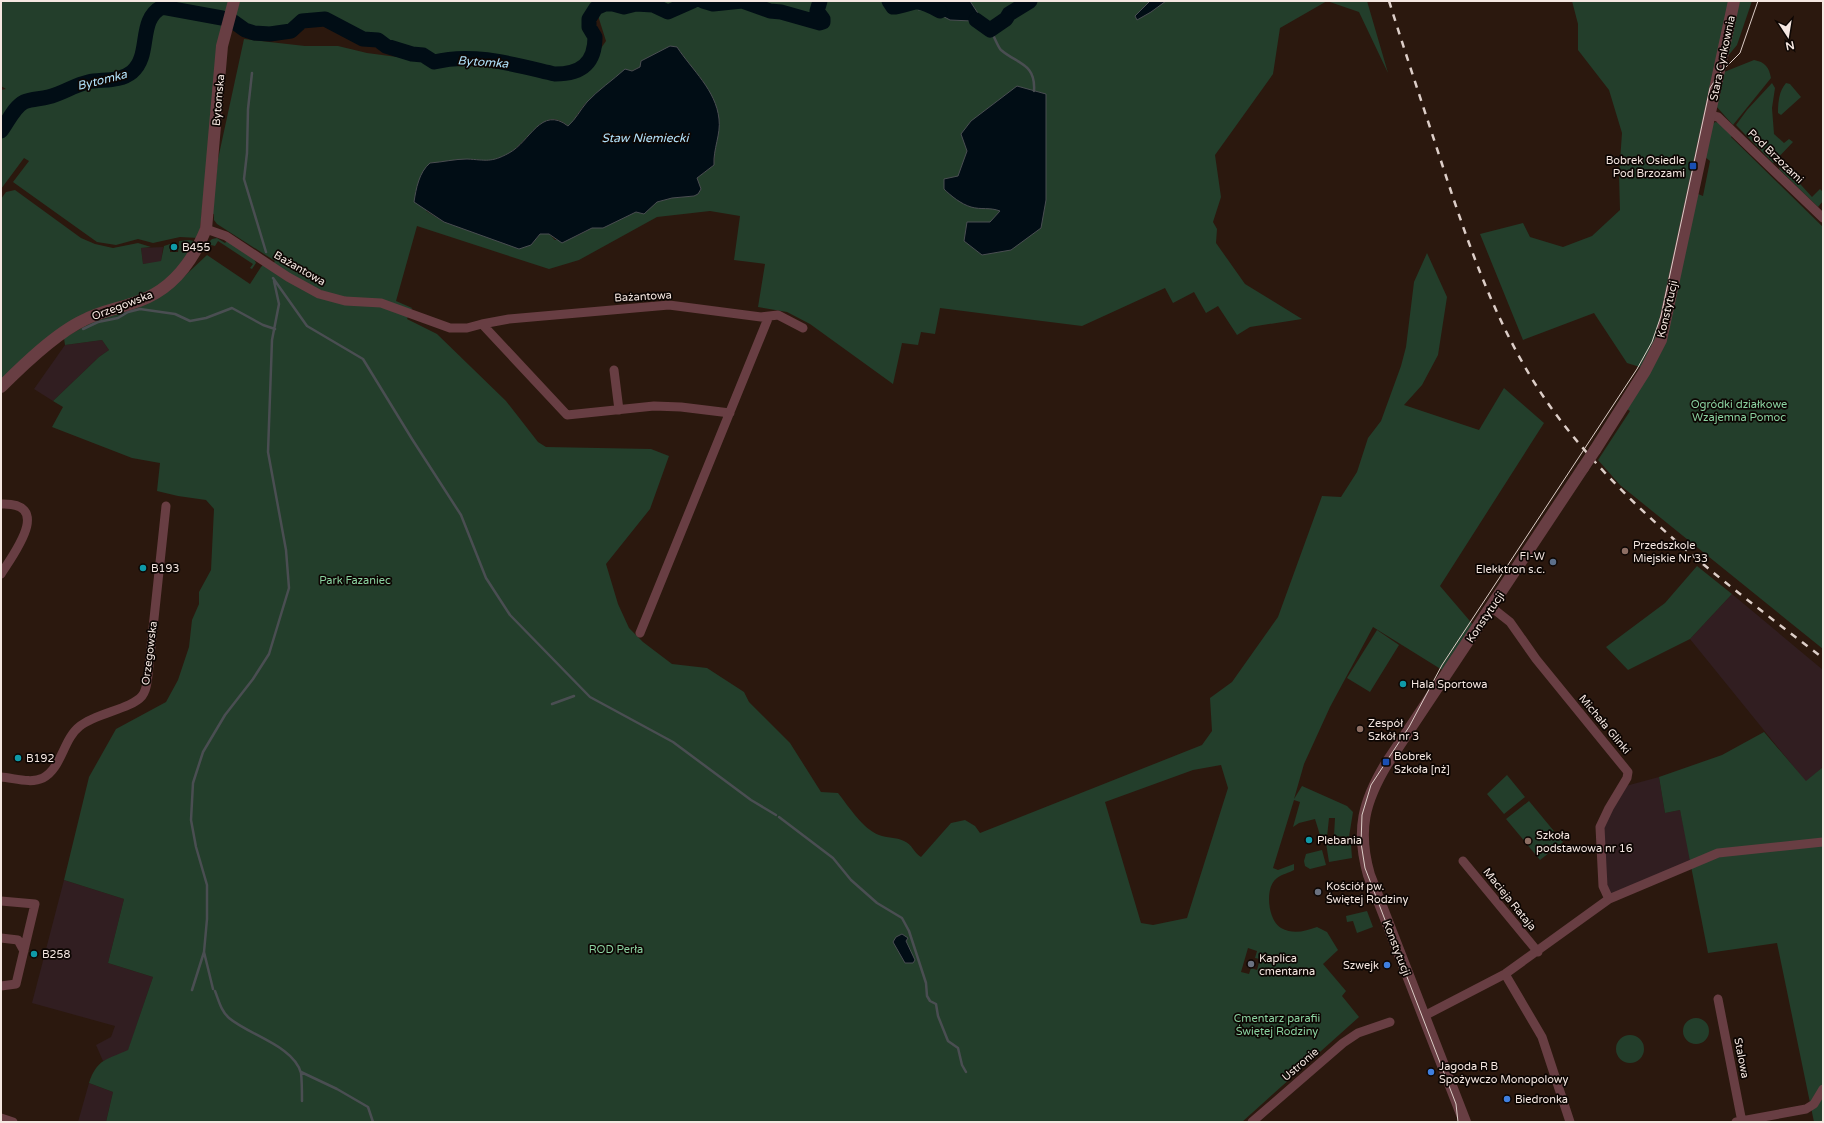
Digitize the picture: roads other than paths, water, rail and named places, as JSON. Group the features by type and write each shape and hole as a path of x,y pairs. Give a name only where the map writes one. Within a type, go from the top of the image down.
{"street":[{"name":"Bytomska","path":"209,201 222,46 234,1"},
{"name":"Stara Cynkownia","path":"1709,115 1734,1"},
{"name":"Pod Brzozami","path":"1709,115 1718,117 1823,218"},
{"name":"Konstytucji","path":"1465,1122 1369,875 1364,849 1364,815 1373,786 1387,763 1595,450 1645,371 1661,340 1709,115"},
{"name":"Orzegowska","path":"1,387 68,329 84,320 139,301 160,290 185,268 196,252 206,229 209,201"},
{"name":"Bażantowa","path":"206,229 226,236 288,277 326,297 381,303 450,328 467,328 482,324 536,316 662,306 761,317 778,315 803,328"},
{"path":"640,633 769,316"},
{"path":"482,324 567,415 654,406 681,407 730,413"},
{"path":"614,370 619,410"},
{"path":"1,504 13,505 21,509 26,515 28,521 27,532 23,541 1,574"},
{"name":"Orzegowska","path":"1,777 29,781 41,779 50,772 69,738 78,727 95,717 129,704 142,696 146,687 148,675 166,506"},
{"name":"Michała Glinki","path":"1491,607 1510,622 1541,665 1628,772 1627,778 1609,808 1600,827 1603,886 1609,899"},
{"path":"1424,1016 1505,974 1538,952 1588,912 1609,899 1718,853 1823,842"},
{"name":"Macieja Rataja","path":"1463,860 1538,952"},
{"path":"1,901 35,904 16,984 1,986"},
{"path":"1,938 18,940 24,951"},
{"path":"1505,974 1542,1037 1570,1122"},
{"name":"Stalowa","path":"1718,999 1740,1122"},
{"name":"Ustronie","path":"1252,1122 1347,1040 1358,1033 1390,1022"},
{"path":"1740,1122 1806,1109 1814,1104 1823,1089"},
{"path":"1,1118 13,1122"}],"water":[{"path":"921,1 970,1 981,18 993,28 993,32 989,32 972,21 950,20 929,9 918,10"},
{"path":"1150,1 1166,1 1137,20 1135,16"},
{"name":"Staw Niemiecki","path":"670,46 677,47 702,81 713,99 719,119 714,165 697,178 701,189 698,194 657,202 644,214 636,212 603,228 592,228 562,243 549,234 540,234 531,245 519,249 444,222 414,202 417,186 423,171 430,163 462,159 493,160 516,148 543,122 550,120 559,121 568,126 591,98 625,69 632,71 640,67 641,61"},
{"path":"1017,86 1046,94 1046,200 1041,228 1011,250 982,255 964,241 967,222 990,222 1000,211 975,208 960,202 944,189 944,179 958,176 967,151 961,134 971,121"},
{"path":"902,934 908,938 906,941 915,960 913,963 905,963 893,942 896,937"}],"waterway":[{"path":"168,1 169,7"},
{"name":"Bytomka","path":"231,20 245,30 254,33 270,34 291,31 302,21 325,19 363,39 378,40 386,46 412,54 423,55 434,62 464,58 480,59 555,74 564,74 579,69 589,61 592,54 595,37 589,27 589,19 596,8 605,4 613,4 624,7 636,4 653,5 668,12 693,1"},
{"name":"Bytomka","path":"703,1 713,4 742,1 770,11 781,12 820,23 823,22 823,19 817,11 820,1"},
{"name":"Bytomka","path":"889,1 893,7 921,2 940,11"},
{"name":"Bytomka","path":"976,20 990,30 1006,19 1009,14 1030,1"},
{"name":"Bytomka","path":"1,131 14,111 24,102 53,96 88,82 111,80 132,72 138,65 142,56 150,20 154,13 162,7 222,18"},
{"path":"991,31 1001,50 1029,69 1034,82 1034,91"},
{"path":"252,73 248,109 247,153 244,179 266,252"},
{"path":"273,278 307,326 363,359 461,515 486,578 510,615 590,697 673,742 751,800 776,815"},
{"path":"192,990 204,952 207,919 207,885 196,847 191,820 193,783 203,752 225,715 253,679 269,654 289,588 286,550 268,452 272,340 279,304 274,281"},
{"path":"83,329 98,322 118,318 128,312 140,309 175,314 190,321 206,318 232,308 263,325 275,329"},
{"path":"552,704 574,696"},
{"path":"779,817 833,858 851,880 877,903 902,918 909,931 926,983 927,996 930,1001 936,1004 938,1016 948,1041 958,1048 962,1065 966,1072"},
{"path":"204,952 213,989"},
{"path":"215,991 222,1009 229,1018 290,1055 297,1064 301,1073 302,1101"},
{"path":"301,1072 337,1089 368,1107 373,1122"}],"tram line":[{"path":"1458,1122 1456,1104 1365,868 1361,843 1362,815 1371,785 1409,727 1442,665 1637,369 1652,342 1661,316 1710,88 1719,74 1740,53 1758,1"}],"railway":[{"path":"1389,1 1453,198 1477,265 1506,330 1522,362 1540,392 1589,456 1651,519 1718,576 1823,658"}],"place":[{"name":"Bobrek Osiedle Pod Brzozami","path":"1693,166"},
{"name":"B455","path":"174,247"},
{"name":"Przedszkole Miejskie Nr 33","path":"1625,551"},
{"name":"FI-W Elekktron s.c.","path":"1553,562"},
{"name":"B193","path":"143,568"},
{"name":"Hala Sportowa","path":"1403,684"},
{"name":"Zespół Szkół nr 3","path":"1360,729"},
{"name":"B192","path":"18,758"},
{"name":"Bobrek Szkoła [nż]","path":"1386,762"},
{"name":"Plebania","path":"1309,840"},
{"name":"Szkoła podstawowa nr 16","path":"1528,841"},
{"name":"Kościół pw. Świętej Rodziny","path":"1318,892"},
{"name":"B258","path":"34,954"},
{"name":"Kaplica cmentarna","path":"1251,964"},
{"name":"Szwejk","path":"1387,965"},
{"name":"Jagoda R B Spożywczo Monopolowy","path":"1431,1072"},
{"name":"Biedronka","path":"1507,1099"}],"park label":[{"name":"Ogródki działkowe Wzajemna Pomoc","path":"1739,410"},
{"name":"Park Fazaniec","path":"355,580"},
{"name":"ROD Perła","path":"616,949"},
{"name":"Cmentarz parafii Świętej Rodziny","path":"1277,1024"}]}
